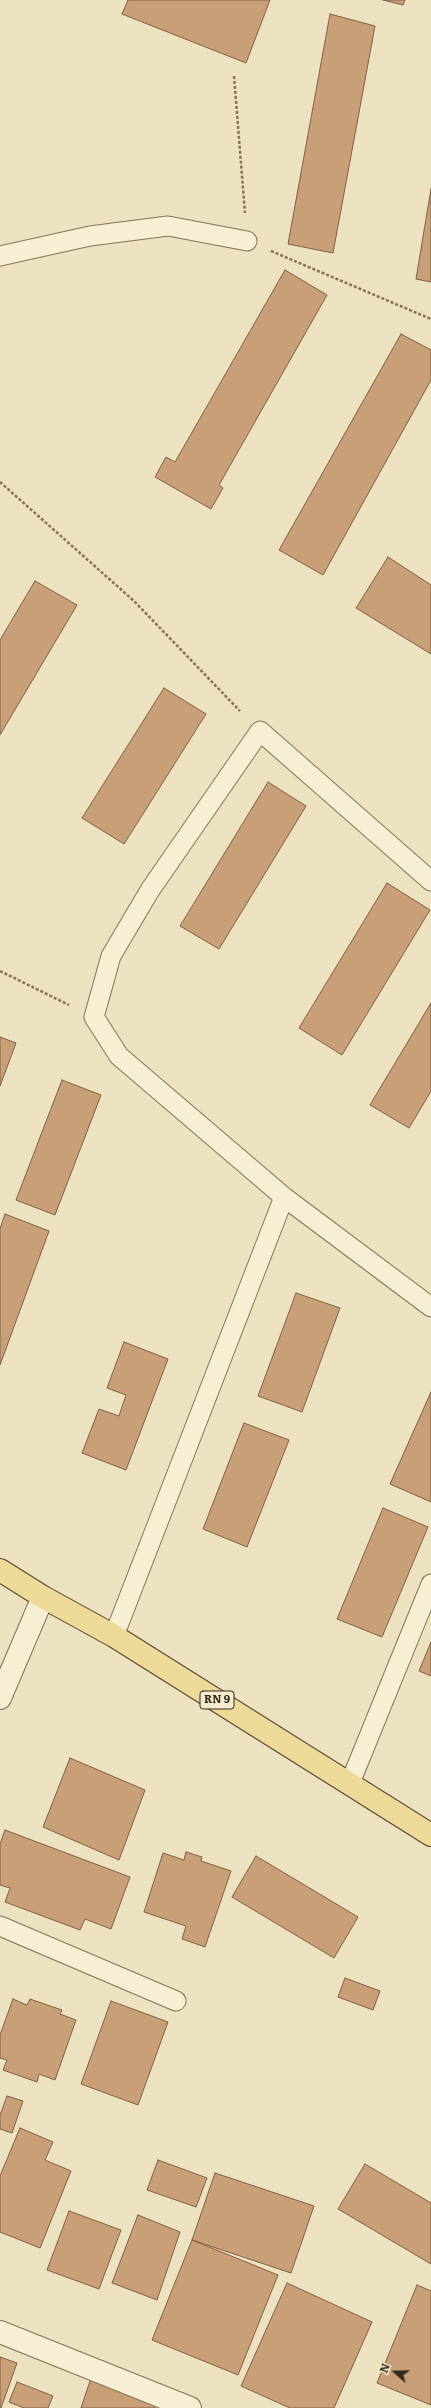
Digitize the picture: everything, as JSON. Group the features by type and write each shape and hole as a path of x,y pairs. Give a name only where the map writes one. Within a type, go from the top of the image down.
{"main road":[{"name":"RN 9","path":"0,1570 43,1597 114,1636 431,1835"}],"street":[{"path":"0,1698 43,1597"},
{"path":"0,2332 190,2408"}],"lane":[{"path":"0,256 90,236 168,226 247,241"},
{"path":"431,881 260,731 150,890 111,956 94,1017 119,1056 284,1197 431,1307"},
{"path":"114,1636 284,1197"},
{"path":"350,1783 431,1584"},
{"path":"0,1926 176,2001"}],"path":[{"path":"234,76 242,151 247,241 431,319"},
{"path":"0,482 134,601 260,731"},
{"path":"0,971 94,1017"}],"building":[{"path":"128,0 270,0 246,63 122,14"},
{"path":"383,0 405,0 403,5"},
{"path":"330,14 375,26 333,253 288,244"},
{"path":"431,189 431,282 416,279"},
{"path":"285,270 327,295 219,485 223,488 211,509 155,477 166,457 175,462"},
{"path":"401,334 431,350 431,380 323,575 279,550"},
{"path":"388,557 431,585 431,654 356,608"},
{"path":"35,581 77,605 0,735 0,640"},
{"path":"164,688 206,714 124,844 82,818"},
{"path":"268,782 306,806 219,949 180,926"},
{"path":"387,883 430,910 342,1055 299,1028"},
{"path":"431,1003 431,1091 409,1128 370,1105"},
{"path":"0,1037 16,1043 0,1086"},
{"path":"62,1080 101,1095 55,1215 16,1200"},
{"path":"5,1214 49,1231 0,1365 0,1229"},
{"path":"296,1293 340,1308 302,1412 258,1396"},
{"path":"124,1342 168,1359 126,1470 82,1453 99,1409 119,1416 126,1395 107,1388"},
{"path":"431,1392 431,1502 390,1484"},
{"path":"244,1423 289,1440 247,1547 203,1529"},
{"path":"383,1508 428,1527 382,1637 337,1619"},
{"path":"431,1642 431,1676 419,1671"},
{"path":"70,1758 145,1790 119,1860 43,1827"},
{"path":"5,1830 130,1877 111,1929 85,1919 80,1930 5,1902 10,1888 0,1885 0,1844"},
{"path":"186,1852 202,1857 201,1861 231,1871 205,1947 182,1939 186,1926 144,1912 163,1853 184,1860"},
{"path":"256,1856 358,1917 334,1958 232,1897"},
{"path":"345,1978 380,1991 373,2010 338,1997"},
{"path":"13,1999 27,2005 30,1999 62,2010 60,2014 76,2020 55,2080 39,2074 37,2082 3,2070 7,2060 0,2058 0,2035"},
{"path":"111,2001 168,2022 138,2105 81,2084"},
{"path":"7,2096 23,2101 12,2133 0,2129 0,2115"},
{"path":"20,2128 53,2142 45,2160 71,2171 40,2248 0,2232 0,2176"},
{"path":"158,2160 207,2178 196,2207 147,2190"},
{"path":"365,2164 431,2203 431,2264 338,2209"},
{"path":"215,2173 314,2206 291,2273 192,2240"},
{"path":"69,2211 121,2230 99,2289 47,2270"},
{"path":"138,2215 180,2232 157,2300 112,2283"},
{"path":"192,2240 278,2275 238,2375 152,2340"},
{"path":"287,2283 372,2322 334,2408 290,2408 241,2386"},
{"path":"417,2285 431,2291 431,2405 377,2383"},
{"path":"0,2357 17,2363 1,2408 0,2408"},
{"path":"92,2375 158,2397 155,2408 81,2408"},
{"path":"17,2382 53,2396 48,2408 24,2408 9,2402"}]}
